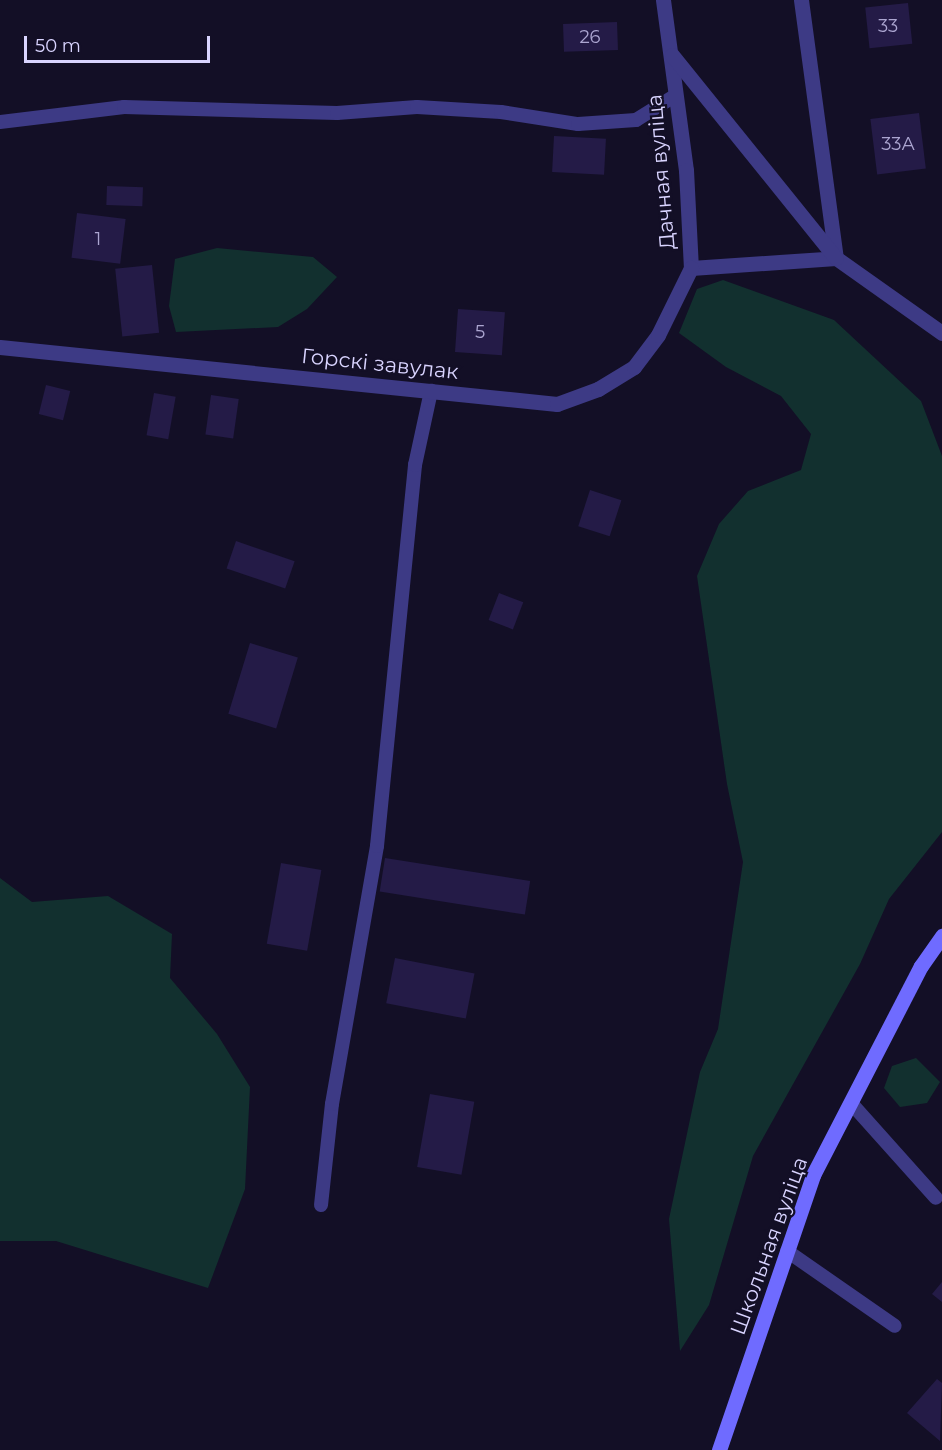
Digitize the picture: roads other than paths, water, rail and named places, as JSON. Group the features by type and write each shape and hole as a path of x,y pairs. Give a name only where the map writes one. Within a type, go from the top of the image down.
{"street":[{"name":"Дачная вуліца","path":"663,0 686,170 691,268 836,258"},
{"path":"801,0 836,258"},
{"path":"670,54 836,258 942,333"},
{"name":"Горскі завулак","path":"0,346 557,404 598,389 634,368 658,334 691,268"},
{"name":"Школьная вуліца","path":"719,1450 813,1175 921,966 942,936"}],"lane":[{"path":"0,122 124,107 337,113 417,107 501,112 578,124 636,120 676,95"},
{"path":"321,1205 332,1104 377,846 415,465 431,390"},
{"path":"851,1103 936,1198"},
{"path":"788,1251 895,1326"}]}
